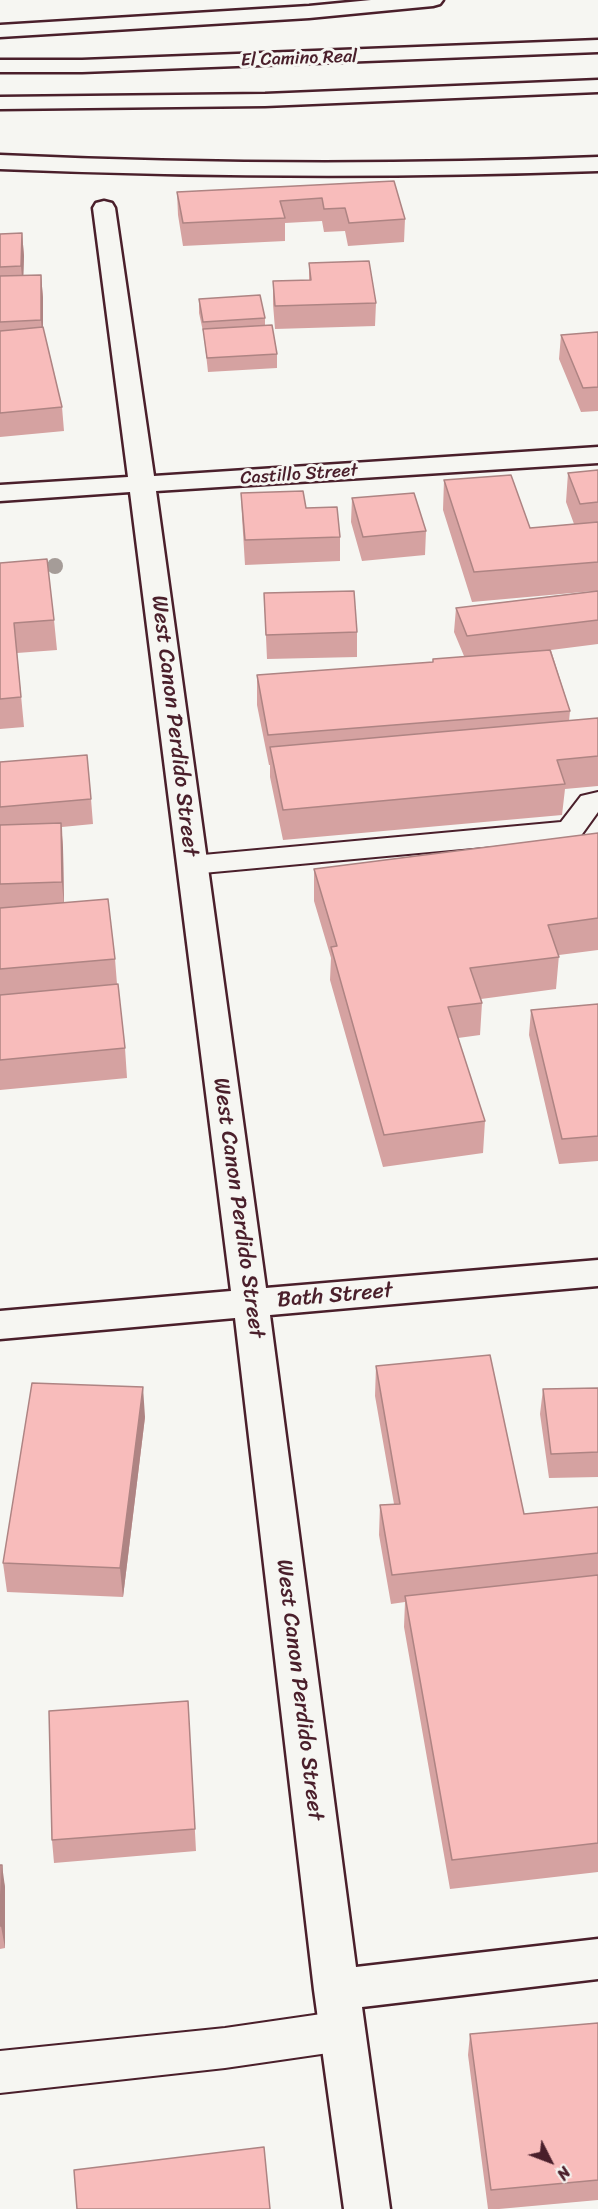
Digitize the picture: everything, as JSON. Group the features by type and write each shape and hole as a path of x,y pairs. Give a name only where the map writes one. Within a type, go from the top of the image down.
{"main road":[{"path":"0,32 309,12 433,0"},
{"name":"El Camino Real","path":"0,66 82,66 598,46"},
{"name":"El Camino Real","path":"0,103 276,99 598,86"},
{"path":"0,162 139,167 355,170 598,164"},
{"name":"West Canon Perdido Street","path":"104,208 144,485 339,2010 367,2209"},
{"name":"Castillo Street","path":"0,493 598,455"},
{"name":"Bath Street","path":"0,1325 598,1273"},
{"path":"339,2010 598,1959"}],"lane":[{"path":"192,865 570,830 591,802 598,801"},
{"path":"0,2072 225,2048 339,2010"}],"building":[{"path":"394,181 405,219 349,223 345,208 324,209 322,198 280,201 285,218 183,223 177,192"},
{"path":"22,233 21,266 0,267 0,234"},
{"path":"369,261 376,303 275,306 273,281 311,280 309,263"},
{"path":"41,275 41,320 0,322 0,276"},
{"path":"260,295 265,318 203,322 199,299"},
{"path":"272,325 277,354 207,358 203,329"},
{"path":"43,327 62,407 0,413 0,331"},
{"path":"598,332 598,387 583,388 561,335"},
{"path":"598,470 598,502 580,504 568,473"},
{"path":"511,475 530,528 598,522 598,562 474,572 444,480"},
{"path":"303,491 306,508 337,507 340,537 245,540 241,493"},
{"path":"414,493 426,531 363,537 352,498"},
{"path":"47,559 54,620 14,623 21,697 0,699 0,563"},
{"path":"354,591 357,632 266,635 264,593"},
{"path":"598,591 598,620 467,636 456,608"},
{"path":"550,650 570,711 268,735 257,675 433,662 433,659"},
{"path":"598,718 598,756 557,760 565,784 283,810 270,747"},
{"path":"87,755 91,799 0,807 0,762"},
{"path":"61,823 62,882 0,884 0,825"},
{"path":"598,833 598,918 548,925 559,957 470,968 482,1003 448,1007 485,1121 384,1135 331,947 337,946 314,869"},
{"path":"108,899 115,959 0,969 0,908"},
{"path":"118,984 125,1048 0,1060 0,995"},
{"path":"598,1004 598,1136 562,1139 531,1010"},
{"path":"490,1355 524,1514 598,1507 598,1553 392,1575 380,1505 400,1504 376,1366"},
{"path":"32,1383 143,1387 120,1568 3,1563"},
{"path":"598,1388 598,1452 551,1454 543,1389"},
{"path":"598,1575 598,1843 452,1860 405,1596"},
{"path":"188,1701 195,1829 52,1840 49,1711"},
{"path":"0,1865 2,1865 1,1926 0,1926"},
{"path":"598,2023 598,2180 491,2190 470,2034"},
{"path":"264,2147 270,2209 77,2209 74,2170"}]}
